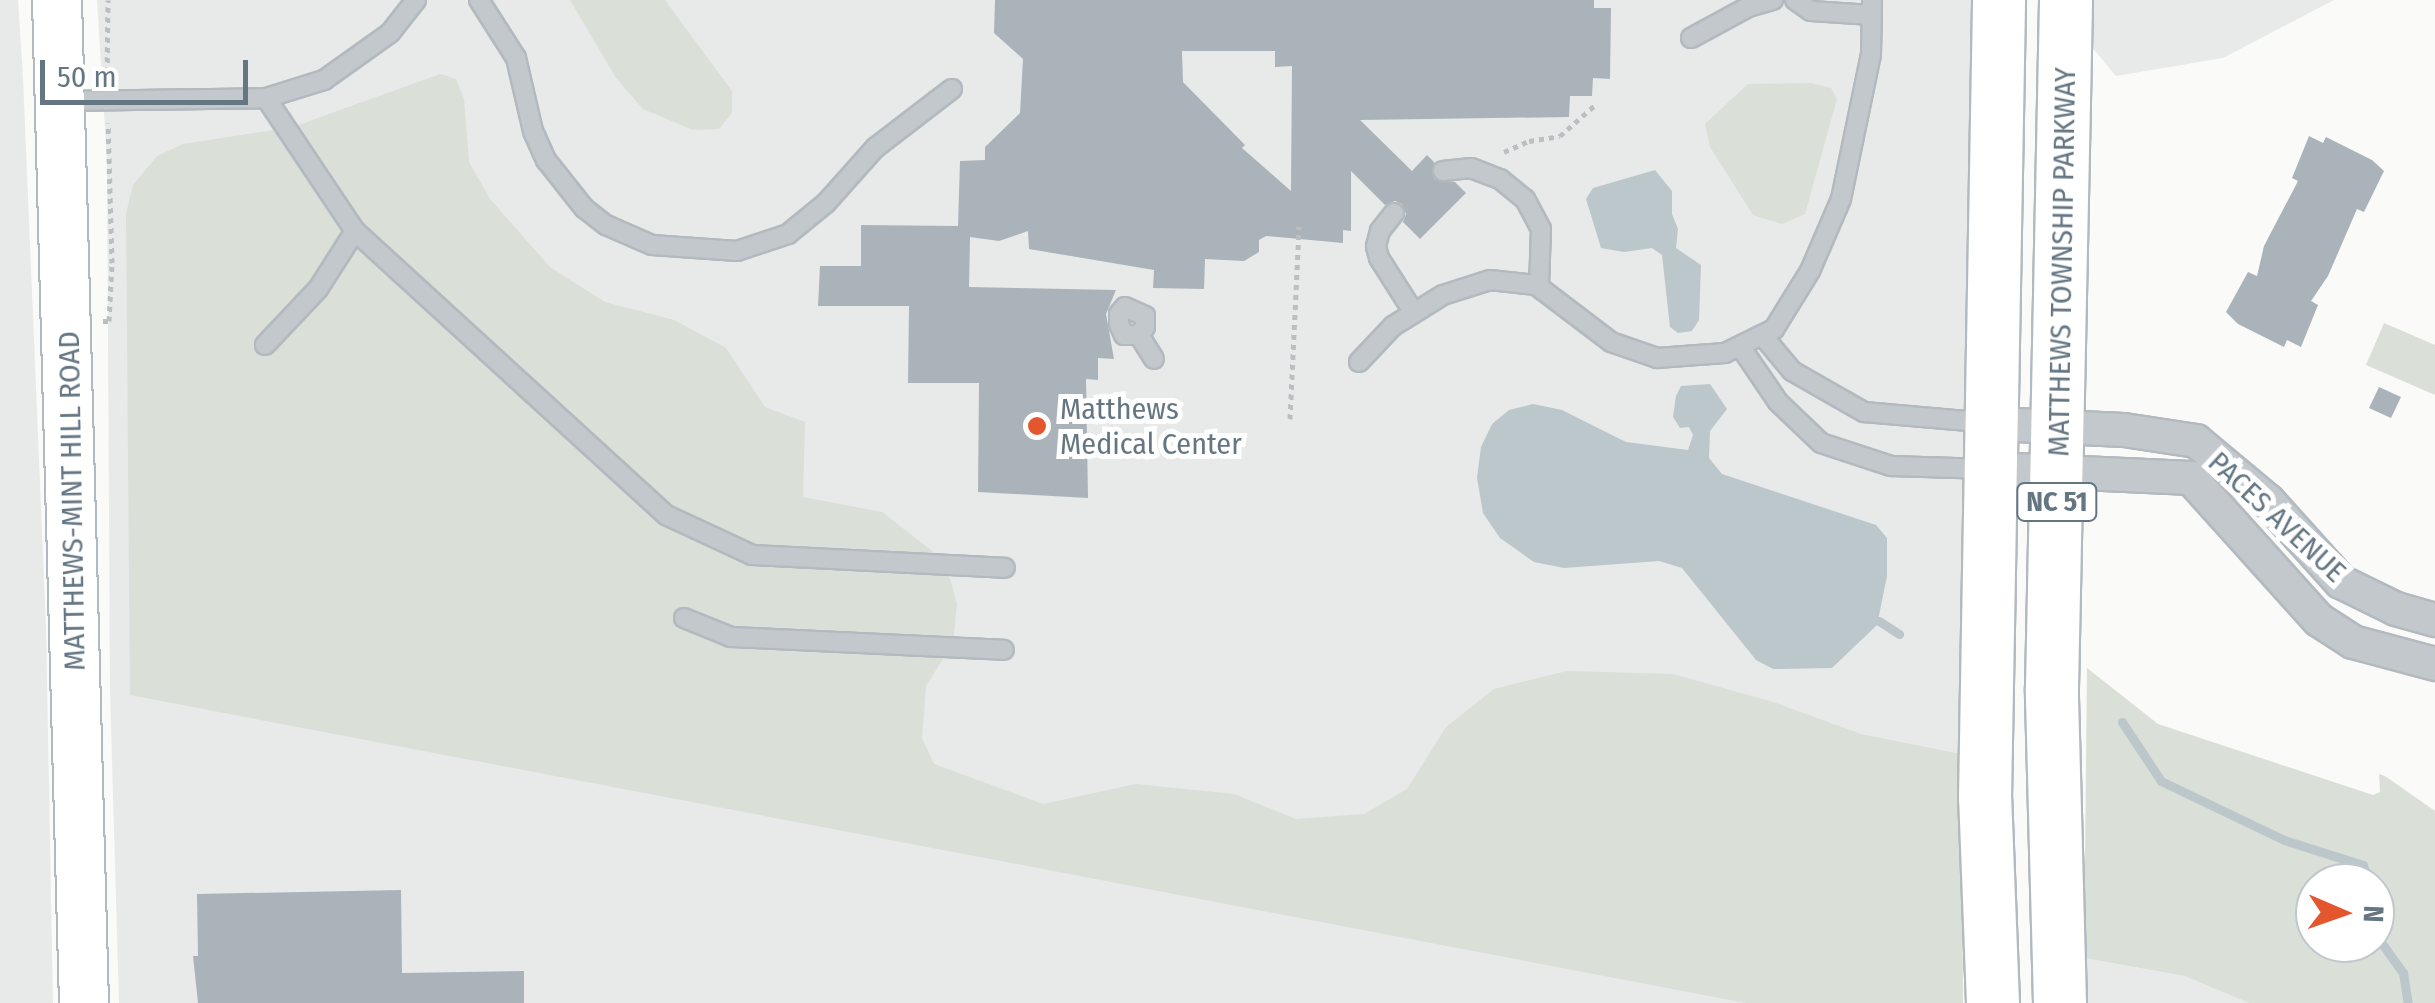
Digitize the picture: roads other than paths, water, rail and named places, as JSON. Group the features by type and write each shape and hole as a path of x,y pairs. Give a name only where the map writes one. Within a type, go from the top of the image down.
{"main road":[{"name":"MATTHEWS-MINT HILL ROAD","path":"57,0 84,1003"},
{"name":"NC 51","path":"1993,1003 1985,798 2000,0"},
{"name":"MATTHEWS TOWNSHIP PARKWAY","path":"2060,1003 2052,797 2066,0"}],"street":[{"name":"PACES AVENUE","path":"1994,447 2059,450 2124,430 2196,441 2268,501 2341,582 2396,609 2435,620"},
{"name":"PACES AVENUE","path":"1994,447 2059,450 2191,478 2319,620 2353,642 2435,664"}],"lane":[{"path":"60,101 266,98 324,80 390,33 416,0"},
{"path":"479,0 516,58 533,131 546,160 575,198 606,225 652,245 738,251 788,234 826,203 875,148 952,89"},
{"path":"1690,38 1748,7 1773,0"},
{"path":"1359,362 1394,326 1414,313 1443,295 1490,280 1538,287 1632,353 1678,358 1742,349 1774,330 1810,271 1840,199 1871,54 1872,7 1812,11 1795,0"},
{"path":"266,98 355,230 666,515 752,555 1005,568"},
{"path":"1443,171 1471,168 1500,179 1525,199 1540,229 1538,287"},
{"path":"1394,214 1380,230 1376,246 1379,258 1414,313"},
{"path":"265,345 318,289 355,230"},
{"path":"1139,336 1154,359"},
{"path":"1762,336 1792,371 1864,412 1994,447"},
{"path":"1742,349 1778,402 1821,443 1891,466 1994,447"},
{"path":"684,618 731,636 1004,650"}],"waterway":[{"path":"1879,621 1899,634"},
{"path":"2122,722 2161,781 2284,840 2357,863"},
{"path":"2395,962 2403,973 2408,1003"}],"place":[{"name":"Matthews Medical Center","path":"1037,426"}]}
